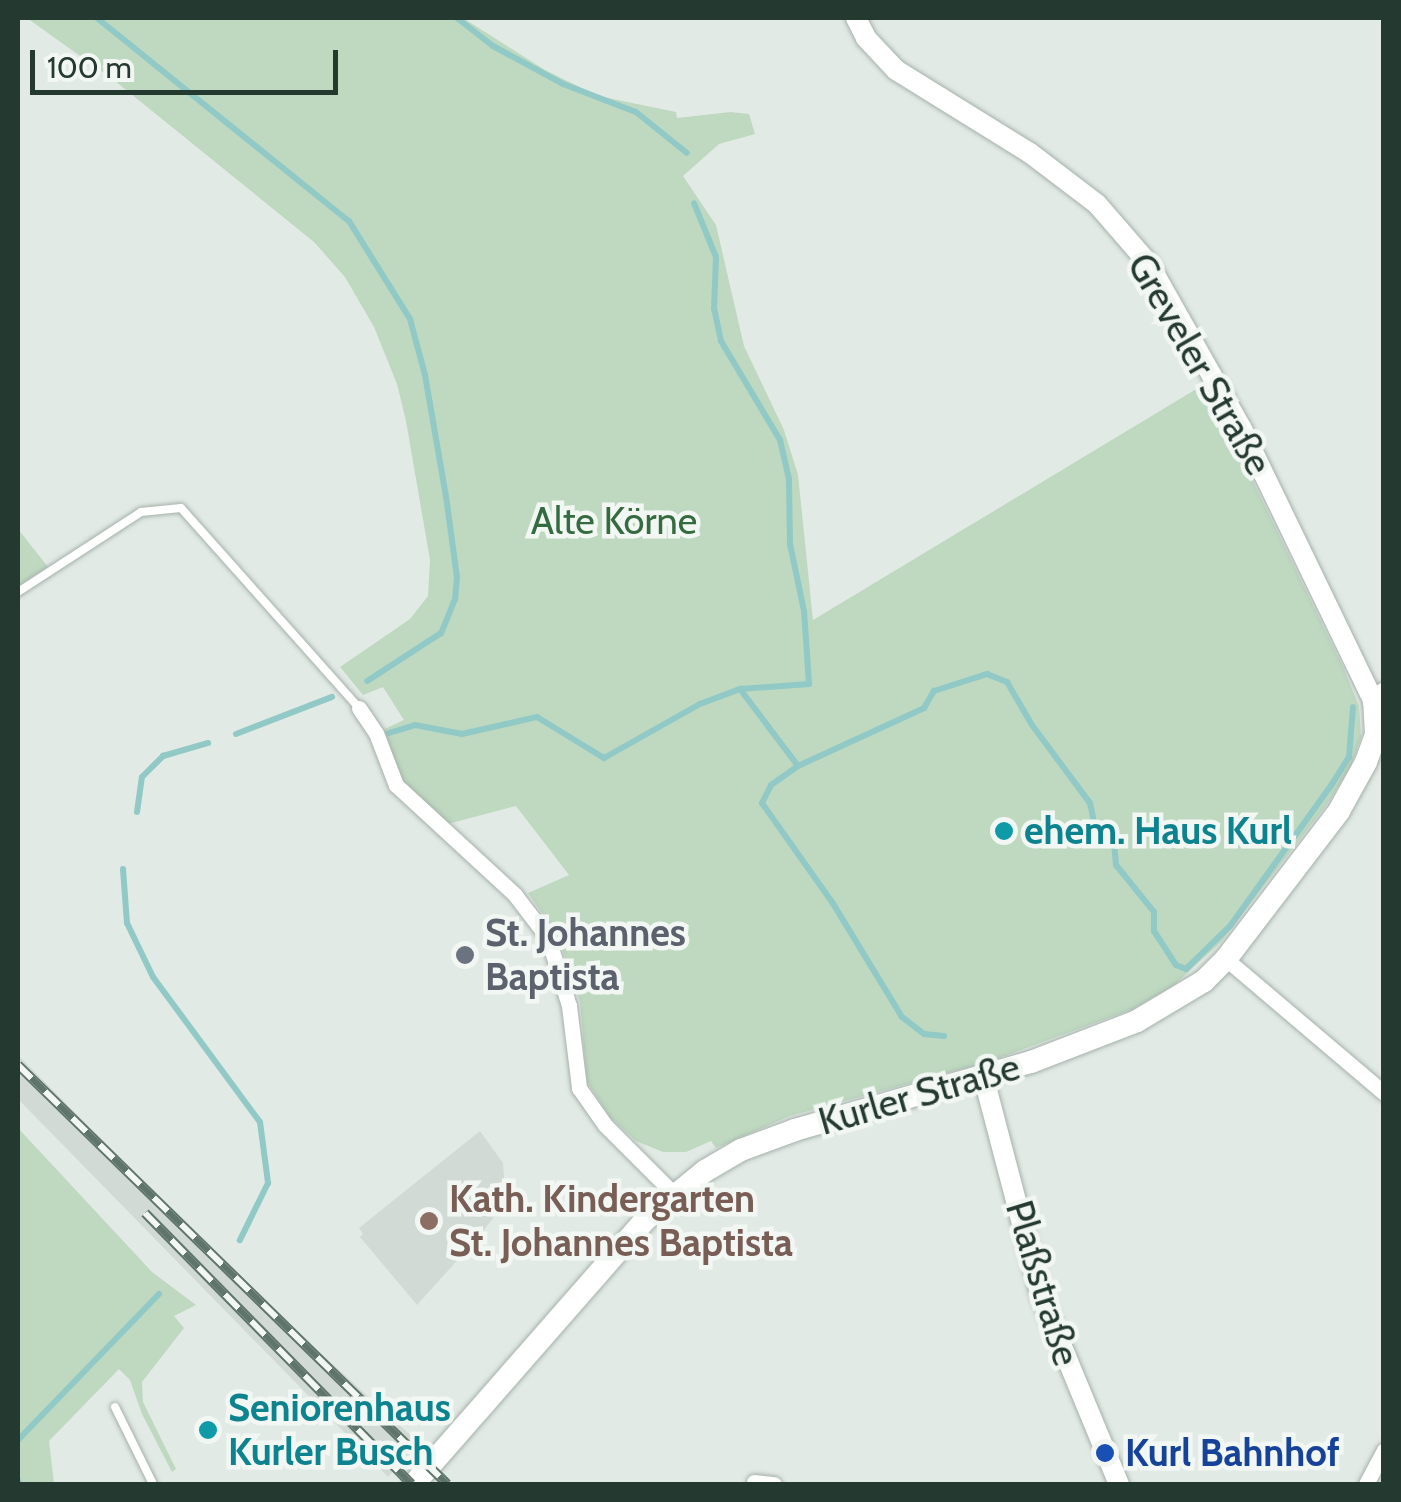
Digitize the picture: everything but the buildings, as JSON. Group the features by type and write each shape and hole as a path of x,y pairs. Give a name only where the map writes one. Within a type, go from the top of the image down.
{"main road":[{"name":"Kurler Straße","path":"414,1484 673,1193 741,1150 796,1130 1031,1062 1137,1021 1178,1000 1226,959 1315,844 1359,779 1376,735 1379,698"}],"street":[{"name":"Greveler Straße","path":"856,18 866,38 896,70 1030,153 1097,204 1148,264 1242,429 1379,698"},
{"path":"359,708 376,733 396,785 515,895 548,938 569,1006 579,1088 605,1124 673,1193"},
{"path":"1226,959 1384,1093"},
{"name":"Plaßstraße","path":"983,1076 1040,1296 1119,1484"},
{"path":"1366,1484 1384,1450"},
{"path":"754,1482 774,1484"}],"lane":[{"path":"18,592 140,512 180,508 359,708"},
{"path":"116,1407 153,1484"}],"shaded area":[{"path":"18,1055 245,1284 418,1442 388,1477 18,1099"},
{"name":"Kath. Kindergarten St. Johannes Baptista","path":"480,1131 503,1163 505,1191 497,1213 417,1305 360,1237 363,1234 359,1228"}],"green space":[{"path":"27,18 463,18 545,70 598,96 676,112 677,118 749,114 755,134 719,144 683,176 716,225 744,346 784,430 798,475 813,620 1198,388 1231,454 1244,463 1359,706 1361,737 1351,766 1327,804 1221,942 1173,986 1133,1009 991,1061 790,1116 716,1148 711,1141 686,1152 663,1152 636,1141 610,1117 587,1082 580,1002 558,936 528,893 569,875 516,806 440,826 396,785 376,733 404,720 383,687 363,695 340,667 410,619 428,596 430,560 406,421 397,384 374,327 345,277 314,242 115,81"},
{"path":"18,529 48,567 18,586"},
{"path":"18,1128 152,1272 196,1305 174,1316 184,1328 142,1382 143,1402 176,1469 172,1472 142,1414 130,1380 119,1369 49,1441 54,1484 18,1484"}],"waterway":[{"name":"Alte Körne","path":"97,18 349,221 410,319 425,375 446,496 457,577 455,599 441,633 367,681"},
{"path":"457,18 493,46 563,84 636,112 687,153"},
{"path":"389,733 415,725 462,734 537,717 604,758 700,704 740,689 809,684 804,611 790,544 789,479 780,440 721,341 714,309 716,257 694,203"},
{"path":"944,1036 924,1034 902,1017 832,902 762,803 771,785 798,766 924,708 934,691 987,674 1007,682 1032,725 1090,803 1094,822 1114,842 1116,865 1154,912 1154,931 1176,965 1186,969 1230,926 1332,784 1349,757 1353,707"},
{"path":"740,689 798,766"},
{"name":"Alte Körne","path":"236,734 332,697"},
{"name":"Alte Körne","path":"137,812 142,777 163,756 208,743"},
{"name":"Alte Körne","path":"123,869 127,923 153,977 260,1122 268,1183 240,1240"},
{"name":"Alte Körne","path":"18,1440 159,1294"},
{"path":"18,1480 19,1484"}],"railway":[{"path":"18,1065 447,1484"},
{"path":"145,1213 411,1484"}],"place":[{"name":"ehem. Haus Kurl","path":"1004,831"},
{"name":"St. Johannes Baptista","path":"465,955"},
{"name":"Kath. Kindergarten St. Johannes Baptista","path":"429,1221"},
{"name":"Seniorenhaus Kurler Busch","path":"208,1430"},
{"name":"Kurl Bahnhof","path":"1105,1453"}]}
